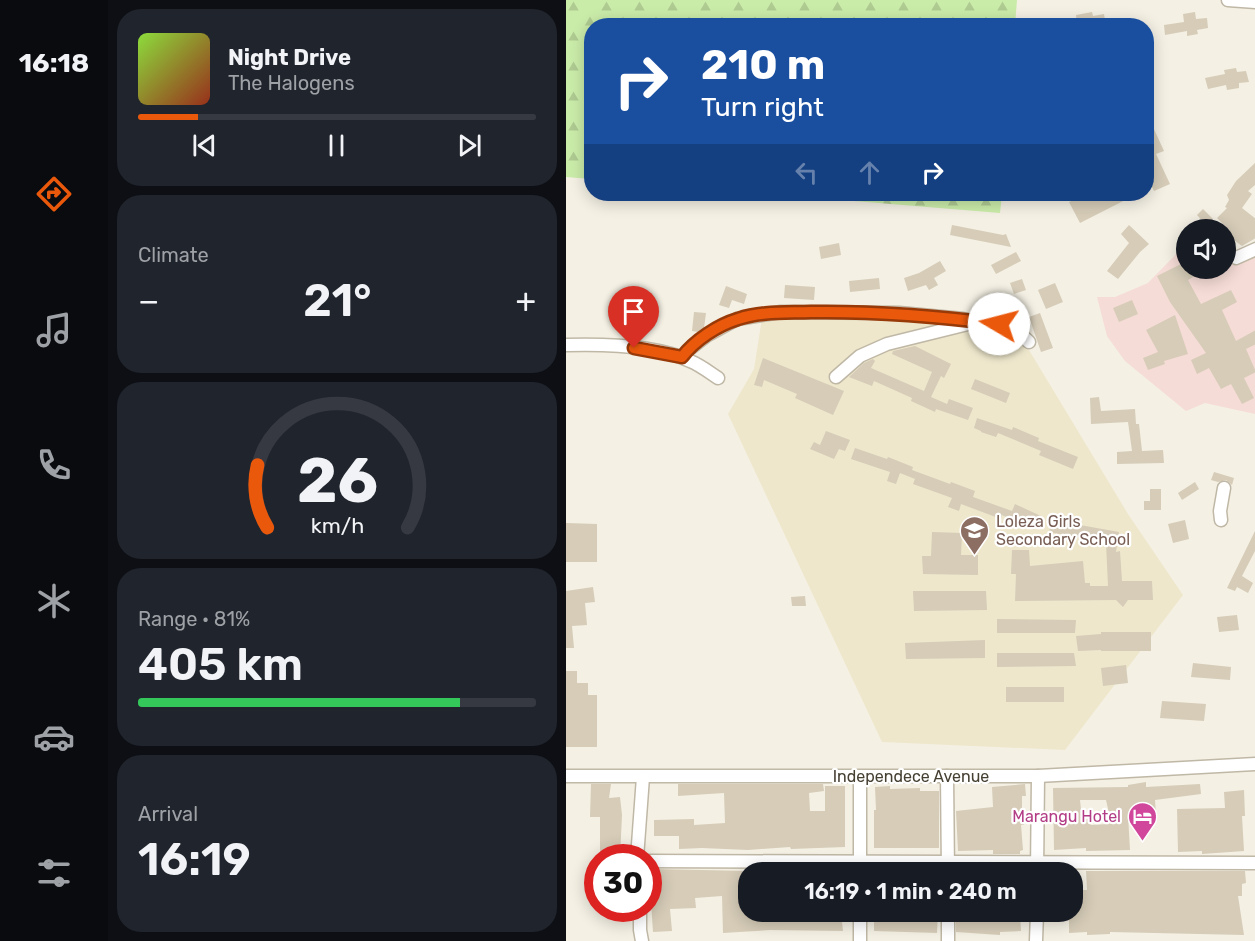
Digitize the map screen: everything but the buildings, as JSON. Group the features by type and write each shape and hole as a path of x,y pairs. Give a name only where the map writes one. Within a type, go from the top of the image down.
{"street":[{"path":"1228,0 1256,2"},
{"path":"1236,258 1256,249"},
{"path":"682,357 714,331 737,319 782,312 899,313 979,321 1015,329 1029,342"},
{"path":"836,377 860,356 887,344 979,321"},
{"path":"566,345 616,345 652,350 682,357 718,378"},
{"path":"1221,520 1220,511 1224,488"},
{"name":"Independece Avenue","path":"566,776 1038,776 1256,764"},
{"path":"947,776 948,862"},
{"path":"1037,862 1038,776"},
{"path":"638,844 643,777"},
{"path":"860,777 860,862"},
{"path":"662,861 738,864"},
{"path":"1083,867 1256,863"},
{"path":"640,922 642,941"},
{"path":"860,922 860,941"},
{"path":"948,922 948,941"},
{"path":"1036,941 1037,922"}],"shaded area":[{"path":"1255,253 1255,414 1205,403 1186,411 1125,361 1107,336 1097,297 1115,297 1148,283 1176,254 1176,279 1236,279 1236,262"},
{"name":"Loleza Girls Secondary School","path":"762,318 1012,322 1128,514 1183,595 1065,750 882,742 728,414 754,369"}],"green space":[{"path":"566,0 1017,0 1016,18 584,18 584,178 566,177"},
{"path":"854,201 1001,201 1000,213"}],"place":[{"name":"Loleza Girls Secondary School","path":"975,556"},
{"name":"Marangu Hotel","path":"1142,842"}],"route":[{"path":"634,348 682,357 706,336 737,319 782,312 899,313 999,324"}]}
